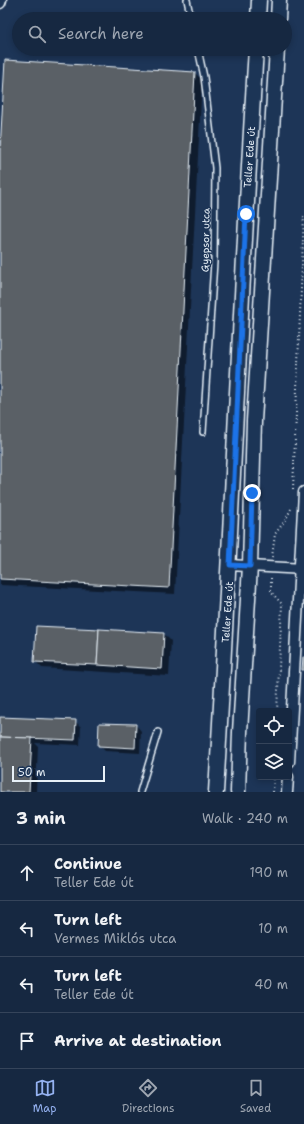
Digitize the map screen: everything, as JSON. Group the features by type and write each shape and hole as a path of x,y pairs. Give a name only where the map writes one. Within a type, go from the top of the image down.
{"main road":[{"path":"259,12 260,0"},
{"path":"278,12 279,0"},
{"name":"Teller Ede út","path":"216,792 230,565 246,214 256,56"},
{"name":"Teller Ede út","path":"238,792 250,566 254,421 277,56"}],"street":[{"path":"0,4 1,0"},
{"path":"290,744 302,569 304,492"},
{"path":"230,565 302,569"},
{"path":"288,780 288,792"}],"lane":[{"path":"187,0 190,12"},
{"name":"Gyepsor utca","path":"200,56 204,77 215,168 214,262 204,432"},
{"path":"140,792 158,732"}],"path":[{"path":"292,492 304,214"},
{"path":"277,708 282,604 270,592 271,567 275,534 292,508"},
{"path":"273,792 274,780"}],"building":[{"path":"5,60 195,72 169,588 0,579 0,151"},
{"path":"36,626 99,629 97,665 34,662"},
{"path":"99,629 164,633 162,669 97,665"},
{"path":"303,657 304,670 302,670"},
{"path":"0,717 76,720 75,740 0,737"},
{"path":"99,723 136,724 135,748 98,746"},
{"path":"0,737 32,738 29,792 0,792"}],"route":[{"path":"246,214 230,565 250,566 252,493"}]}
